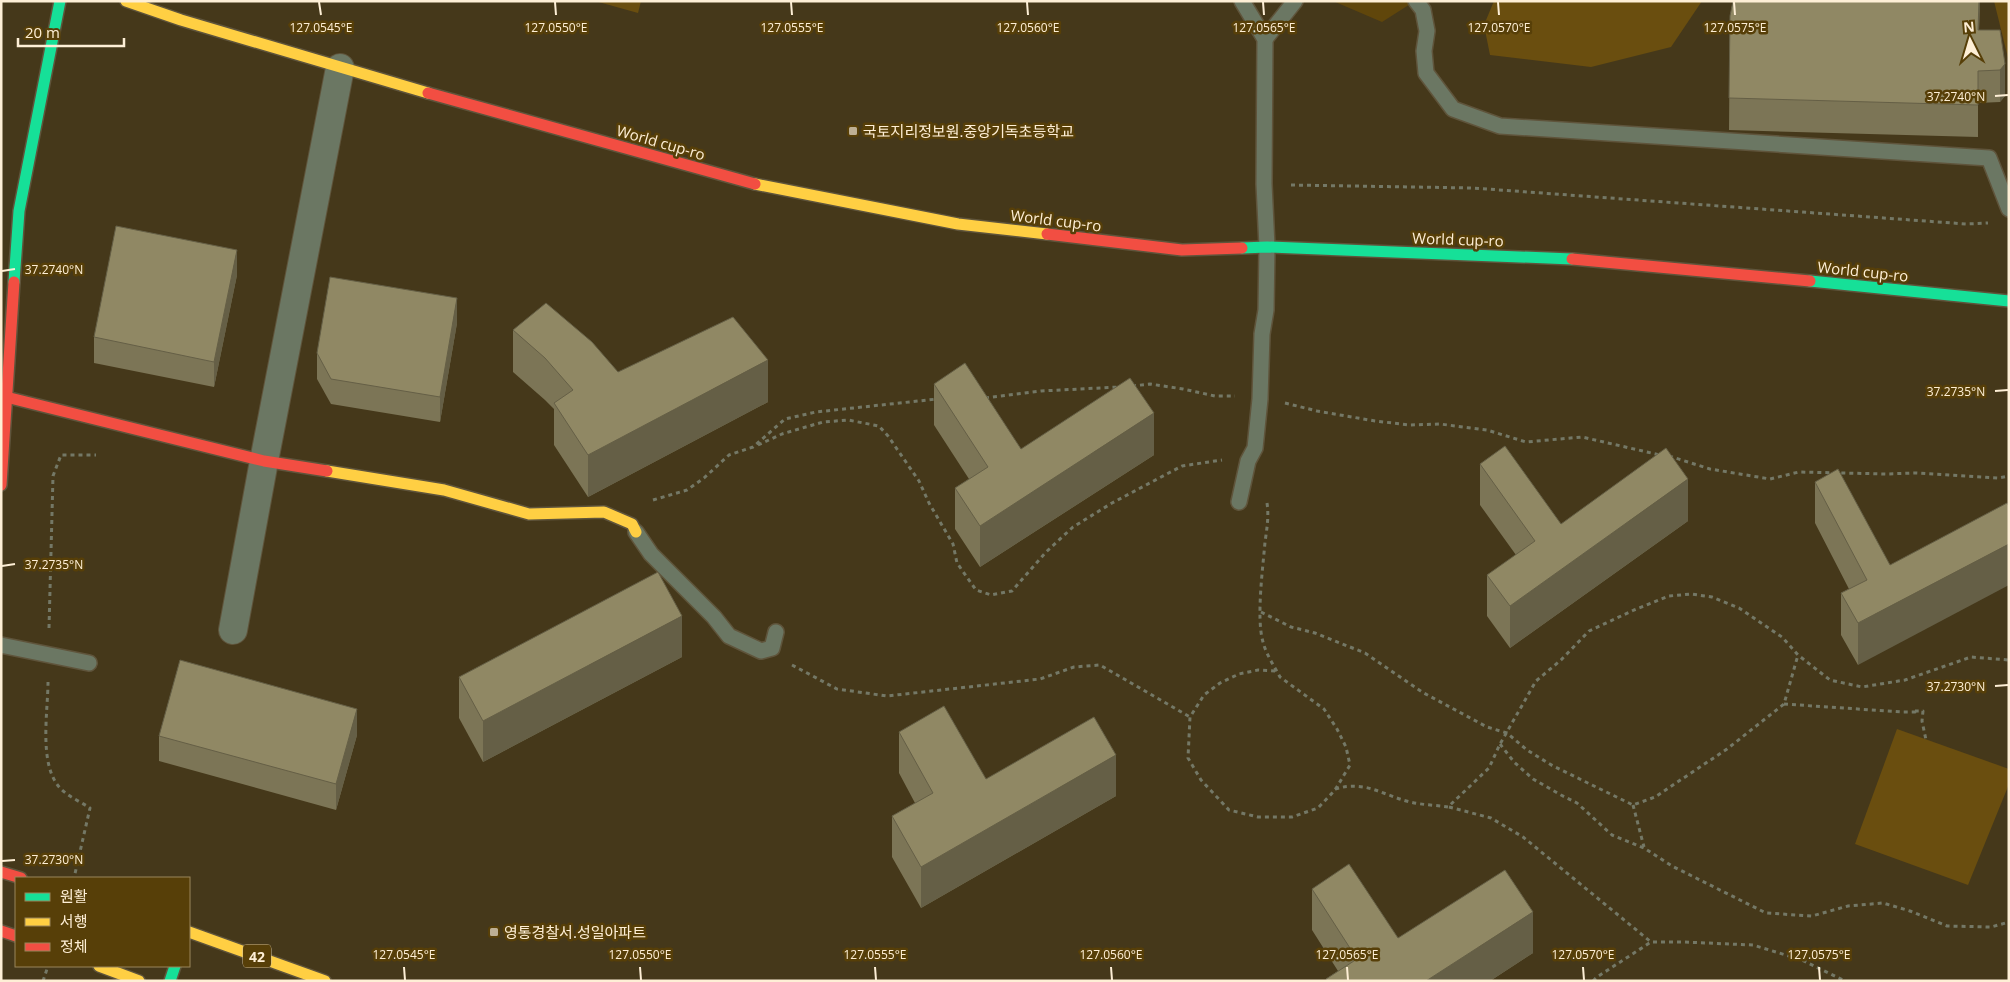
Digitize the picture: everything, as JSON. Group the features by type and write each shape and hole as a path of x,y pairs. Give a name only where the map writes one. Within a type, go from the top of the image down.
{"street":[{"path":"1,485 19,211 60,1"},
{"name":"World cup-ro","path":"126,1 181,20 340,68 759,186 948,222 1182,250 1266,247 1584,258 2009,301"},
{"path":"233,630 340,68"},
{"path":"6,396 264,461 444,490 529,514 604,512 632,524 636,532"},
{"path":"1,872 18,877"},
{"path":"1,931 15,936"},
{"name":"42","path":"190,932 325,981"},
{"path":"102,967 139,981"},
{"path":"170,981 176,967"}],"lane":[{"path":"1239,502 1248,461 1255,448 1260,399 1262,334 1266,310 1264,184 1265,38 1242,1"},
{"path":"1265,38 1295,1"},
{"path":"1416,1 1423,10 1427,32 1424,51 1426,73 1453,109 1500,126 1989,158 2009,209"},
{"path":"636,532 651,554 714,617 730,636 761,651 772,648 776,632"},
{"path":"1,645 89,663"}],"path":[{"path":"1264,184 1473,188 1957,224 1992,223"},
{"path":"982,398 1041,391 1150,384 1183,388 1215,396 1230,395 1260,399 1375,421 1410,425 1440,424 1487,430 1526,442 1582,437 1673,457 1710,469 1770,479 1799,472 1886,474 1916,472 1998,478 2009,476"},
{"path":"753,447 786,419 816,412 940,399"},
{"path":"636,532 650,501 687,490 704,478 729,455 782,434 823,422 848,420 878,426 888,436 919,481 929,504 954,544 957,563 976,590 991,595 1012,590 1046,552 1073,527 1112,503 1182,466 1222,460 1248,461 1261,474 1269,513 1261,612 1263,643 1277,671 1280,677 1324,709 1338,729 1346,747 1350,765 1335,790 1318,808 1292,817 1258,818 1230,810 1201,780 1188,758 1190,717 1204,695 1220,683 1239,674 1258,670 1277,671"},
{"path":"53,476 46,746 50,770 60,788 90,808 74,877"},
{"path":"1448,807 1489,768 1500,744 1536,681 1561,660 1589,631 1669,596 1691,594 1712,597 1738,608 1782,637 1798,655 1830,680 1862,687 1905,680 1971,657 2009,660"},
{"path":"1261,612 1291,627 1315,633 1365,653 1422,692 1487,727 1507,733 1527,750 1553,766 1633,805 1655,797 1719,754 1784,704 1798,655"},
{"path":"790,664 837,689 888,696 1040,679 1074,667 1100,665 1190,717"},
{"path":"1784,704 1902,712 1924,711 1922,721 1926,740"},
{"path":"1500,744 1514,762 1533,779 1577,802 1612,835 1644,848 1672,866 1766,913 1812,916 1848,906 1883,903 1910,911 1946,926 1992,927 2009,922"},
{"path":"1335,790 1350,785 1376,789 1410,802 1448,807 1492,818 1523,837 1651,942"},
{"path":"1633,805 1644,848"},
{"path":"1593,981 1651,942 1753,945 1802,960 1845,981"},
{"path":"43,981 48,967"}],"shaded area":[{"path":"595,1 641,1 638,13"},
{"path":"1333,1 1415,1 1382,22"},
{"path":"1494,1 1702,1 1671,47 1591,67 1490,55 1484,25"},
{"path":"1994,1 2009,1 2009,62"},
{"path":"1897,729 2009,769 2009,784 1968,885 1855,844"}],"building":[{"path":"1733,1 1979,1 1978,30 2000,30 2005,64 2000,70 1978,71 1978,105 1729,98 1730,16"},
{"path":"116,226 237,250 214,362 94,337"},
{"path":"330,277 457,298 440,397 331,379 317,353"},
{"path":"546,303 592,342 618,372 733,317 768,360 588,455 554,403 573,390 545,358 513,330"},
{"path":"965,363 1021,449 1130,378 1154,413 980,526 955,488 988,467 934,384"},
{"path":"1505,446 1561,524 1666,448 1688,479 1510,606 1487,575 1535,541 1480,464"},
{"path":"1838,469 1890,565 2007,503 2009,506 2009,544 1858,623 1841,593 1867,580 1815,482"},
{"path":"658,572 682,616 483,721 459,677"},
{"path":"180,660 357,709 336,784 159,736"},
{"path":"944,706 986,779 1094,717 1116,755 921,867 892,816 933,793 899,732"},
{"path":"1349,864 1398,938 1505,870 1533,912 1426,981 1327,981 1326,979 1357,959 1312,889"}],"traffic: fast":[{"path":"14,282 19,211 60,1"},
{"path":"1242,248 1267,247 1572,259"},
{"path":"1810,281 2009,301"},
{"path":"170,981 175,967"}],"traffic: slow":[{"path":"126,1 181,20 428,93"},
{"path":"755,184 958,224 1047,234"},
{"path":"327,471 444,490 529,514 604,512 632,524 636,532"},
{"path":"190,932 325,981"},
{"path":"102,967 139,981"}],"traffic: jam":[{"path":"428,93 755,184"},
{"path":"1047,234 1182,250 1242,248"},
{"path":"1572,259 1810,281"},
{"path":"1,485 14,282"},
{"path":"6,397 264,461 327,471"},
{"path":"1,872 18,877"},
{"path":"1,931 15,936"}],"place":[{"name":"국토지리정보원.중앙기독초등학교","path":"853,131"},
{"name":"영통경찰서.성일아파트","path":"494,932"}]}
